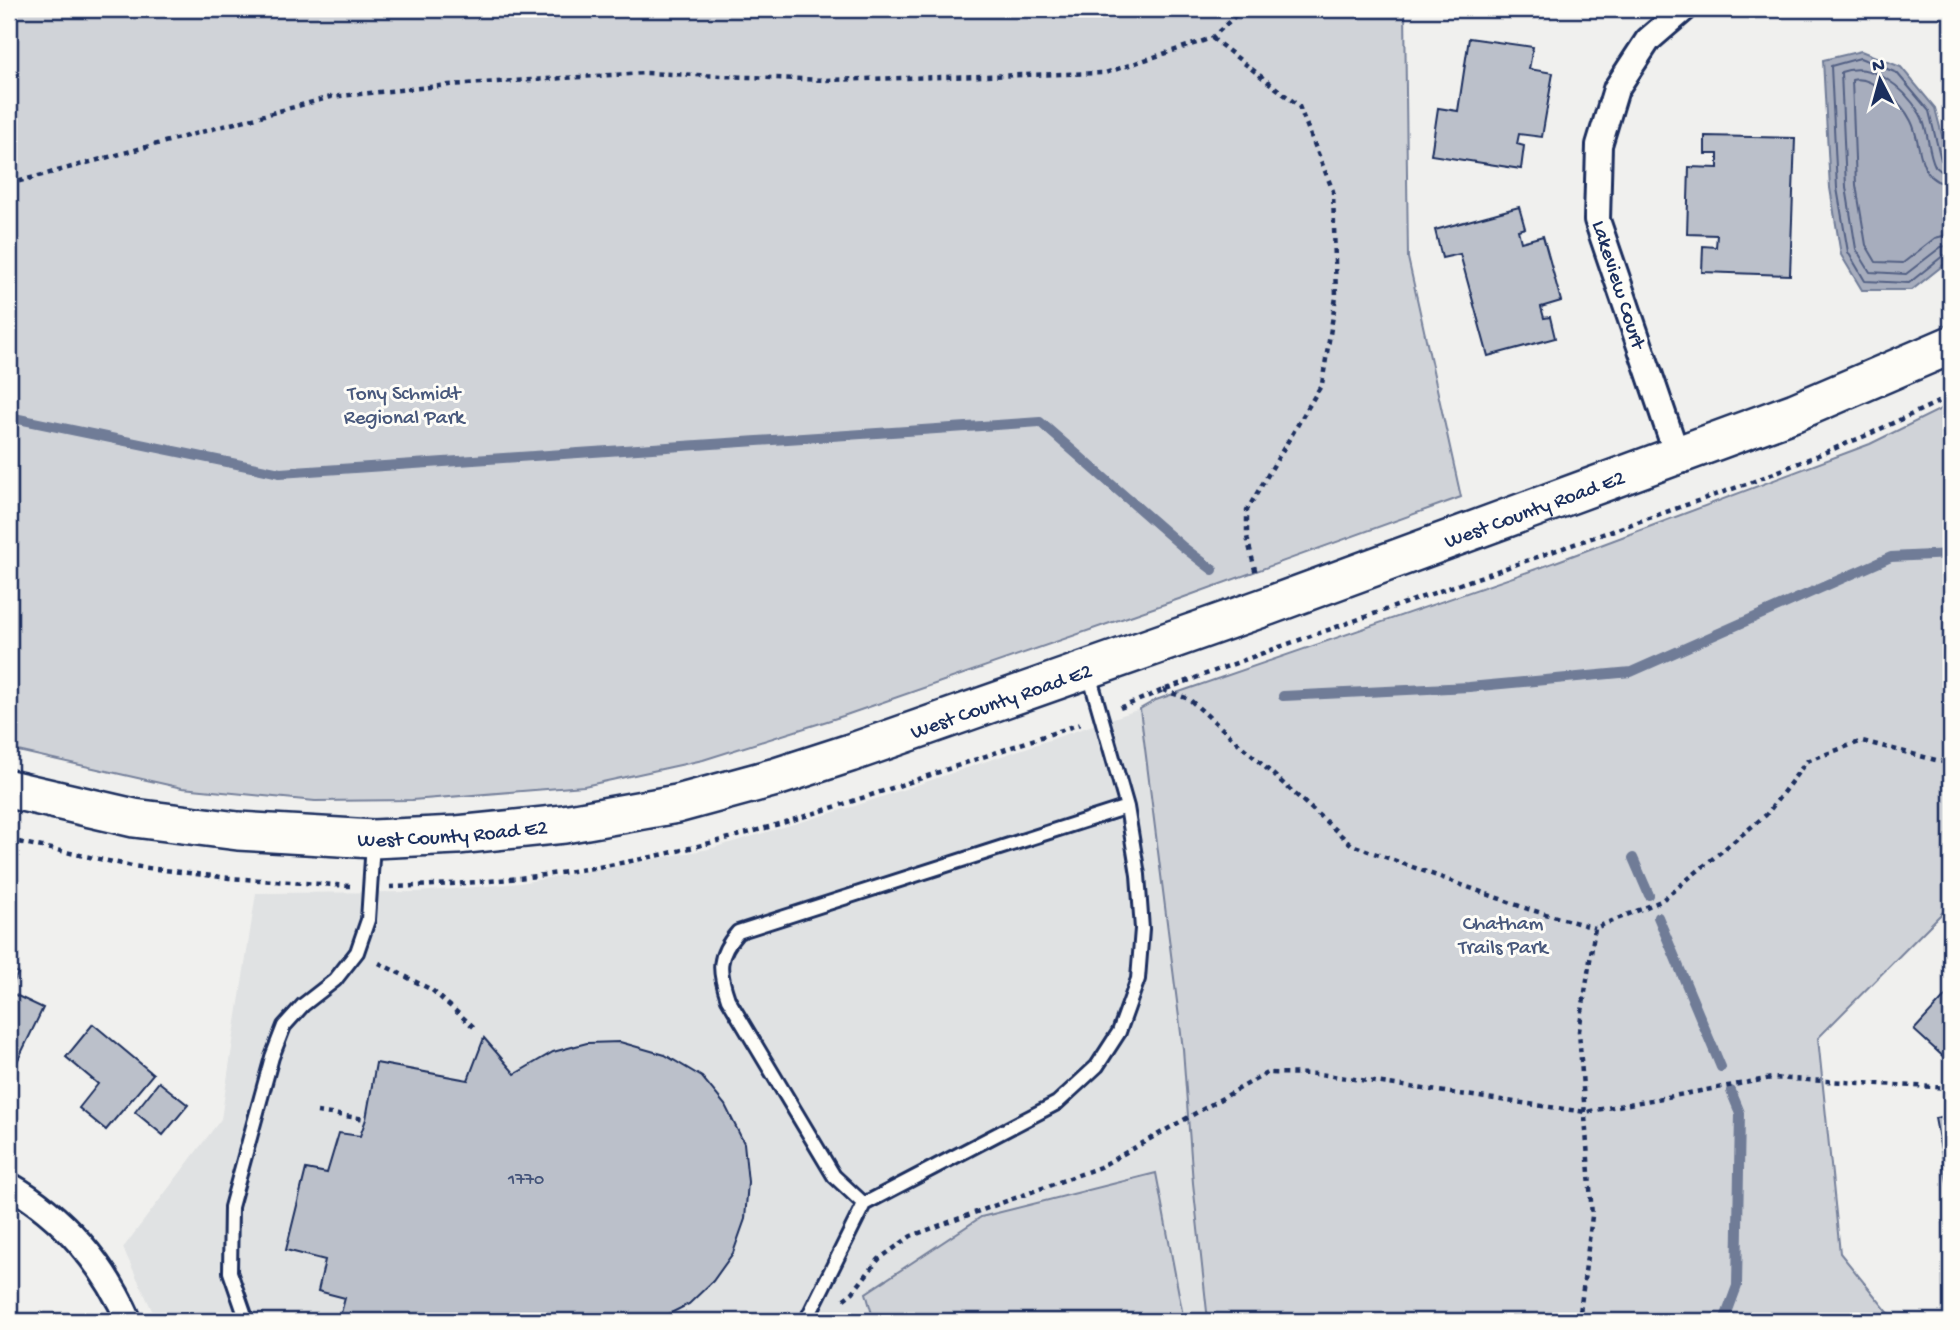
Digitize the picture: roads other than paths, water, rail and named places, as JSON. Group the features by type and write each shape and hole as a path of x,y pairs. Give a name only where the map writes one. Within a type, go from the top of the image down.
{"street":[{"name":"Lakeview Court","path":"1677,456 1597,220 1599,145 1616,89 1648,40 1684,9"},
{"name":"West County Road E2","path":"9,789 134,818 238,831 373,839 457,835 551,826 677,804 813,765 1088,671 1795,412 1951,345"},
{"path":"9,1185 30,1197 66,1227 97,1262 129,1321"}],"lane":[{"path":"806,1321 864,1204 1057,1103 1097,1066 1119,1032 1138,979 1142,929 1138,875 1127,807 1088,671"},
{"path":"864,1204 834,1176 728,999 721,979 720,963 725,947 738,932 1127,807"},
{"path":"247,1321 230,1272 231,1207 272,1057 284,1027 303,1005 335,980 357,952 368,920 373,839"}],"water":[{"path":"1861,51 1901,67 1935,108 1951,170 1951,259 1912,290 1862,290 1841,255 1830,188 1823,60"}],"waterway":[{"path":"9,417 280,473 1040,422 1213,570"},
{"path":"1283,696 1469,687 1631,672 1891,557 1951,554"},
{"path":"1633,858 1649,895"},
{"path":"1658,917 1721,1067"},
{"path":"1724,1321 1737,1286 1740,1113 1731,1091"}],"park label":[{"name":"Tony Schmidt Regional Park","path":"404,404"},
{"name":"Chatham Trails Park","path":"1503,934"}]}
